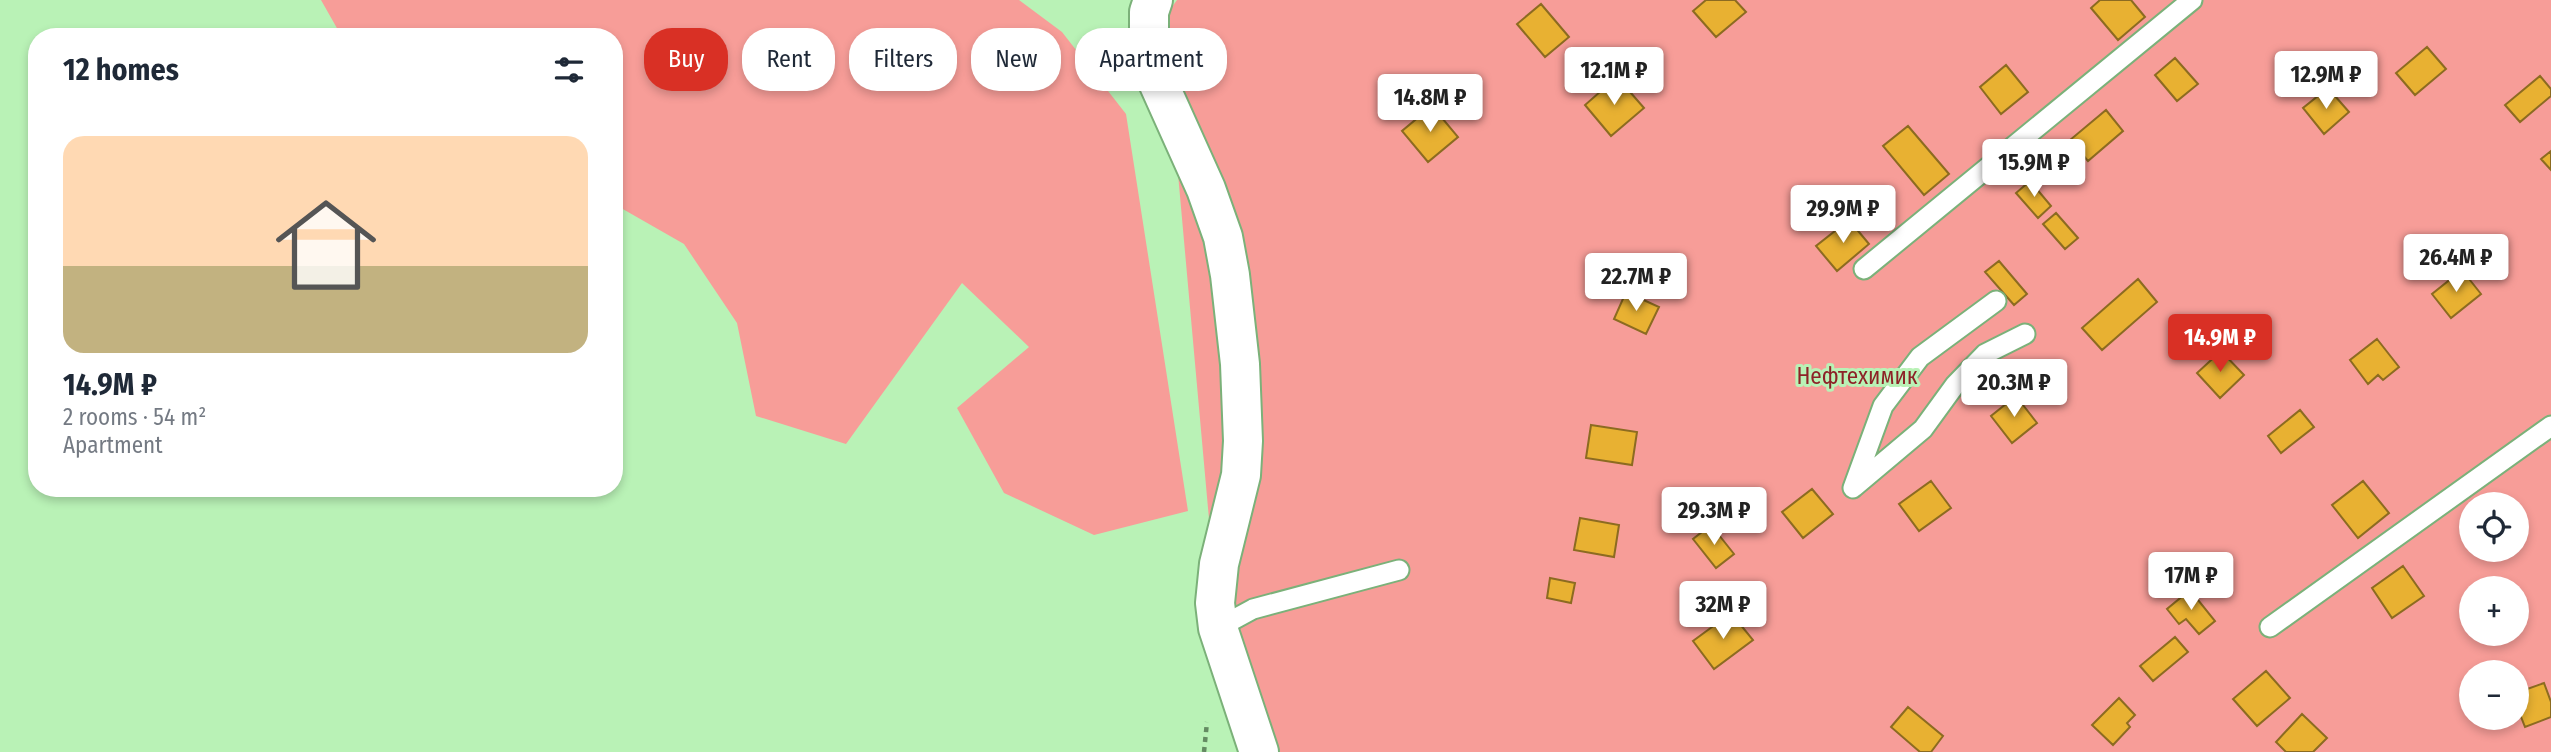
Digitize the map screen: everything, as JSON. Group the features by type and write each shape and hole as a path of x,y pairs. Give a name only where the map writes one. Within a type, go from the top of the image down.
{"street":[{"path":"1153,0 1149,12 1150,48 1157,80 1193,156 1223,237 1230,275 1240,364 1243,442 1241,475 1219,564 1215,603 1218,628 1259,752"}],"lane":[{"path":"1864,269 2192,0"},
{"path":"1996,301 1920,357 1883,406 1853,488 1923,429 1955,385 1985,354 2025,334"},
{"path":"2270,627 2551,426"},
{"path":"1218,628 1253,610 1399,570"}],"green space":[{"path":"321,0 1019,0 1057,28 971,28 971,91 1061,91 1061,31 1075,49 1075,91 1108,91 1126,114 1188,511 1094,535 1004,493 957,408 1029,347 962,283 846,444 756,416 737,323 684,244 623,209 623,28 337,28"},
{"name":"Нефтехимик","path":"1177,0 2551,0 2551,752 1240,752 1224,686 1171,91 1227,91 1227,28 1165,28 1164,18"}],"building":[{"path":"1706,0 1735,0 1746,12 1716,37 1693,11"},
{"path":"2100,0 2131,0 2145,17 2118,40 2091,8"},
{"path":"1541,4 1569,37 1545,57 1517,24"},
{"path":"2427,47 2446,69 2415,95 2396,73"},
{"path":"2175,58 2198,84 2177,101 2155,75"},
{"path":"2006,65 2028,92 2001,114 1980,87"},
{"path":"2540,76 2551,89 2551,96 2520,122 2505,105"},
{"path":"1617,77 1644,108 1611,136 1585,105"},
{"path":"2328,88 2349,112 2324,134 2303,108"},
{"path":"1432,106 1458,137 1428,162 1402,131"},
{"path":"2106,110 2123,131 2088,161 2070,140"},
{"path":"1908,126 1949,174 1924,195 1883,146"},
{"path":"2551,151 2551,170 2541,159"},
{"path":"2030,181 2051,206 2038,218 2016,193"},
{"path":"2056,213 2078,238 2065,249 2043,224"},
{"path":"1849,220 1869,244 1837,271 1816,246"},
{"path":"1999,261 2027,294 2014,305 1985,272"},
{"path":"2462,270 2481,294 2451,318 2432,294"},
{"path":"2138,279 2157,302 2102,350 2082,328"},
{"path":"1626,292 1659,307 1646,334 1614,319"},
{"path":"2377,339 2399,367 2383,380 2378,375 2368,384 2350,360"},
{"path":"2221,351 2244,375 2220,398 2197,373"},
{"path":"2016,396 2037,423 2012,443 1991,416"},
{"path":"2300,410 2314,427 2281,453 2268,436"},
{"path":"1591,425 1637,432 1632,465 1586,458"},
{"path":"1931,481 1951,508 1919,531 1899,504"},
{"path":"2363,481 2389,513 2358,538 2332,505"},
{"path":"1812,489 1833,514 1803,538 1782,512"},
{"path":"1580,518 1619,525 1614,557 1574,550"},
{"path":"1711,525 1734,554 1716,568 1693,539"},
{"path":"2403,566 2424,596 2392,618 2372,588"},
{"path":"1550,578 1575,583 1571,603 1547,598"},
{"path":"2190,590 2215,621 2199,634 2186,619 2179,624 2167,609"},
{"path":"1731,613 1753,640 1714,669 1693,641"},
{"path":"2175,637 2188,652 2153,681 2140,666"},
{"path":"2266,671 2290,698 2257,726 2233,699"},
{"path":"2544,683 2551,702 2551,717 2529,725 2529,688"},
{"path":"2119,698 2135,715 2127,723 2130,727 2113,745 2092,725"},
{"path":"1908,707 1943,736 1931,752 1920,752 1891,727"},
{"path":"2302,714 2327,738 2313,752 2286,752 2276,742"}]}
